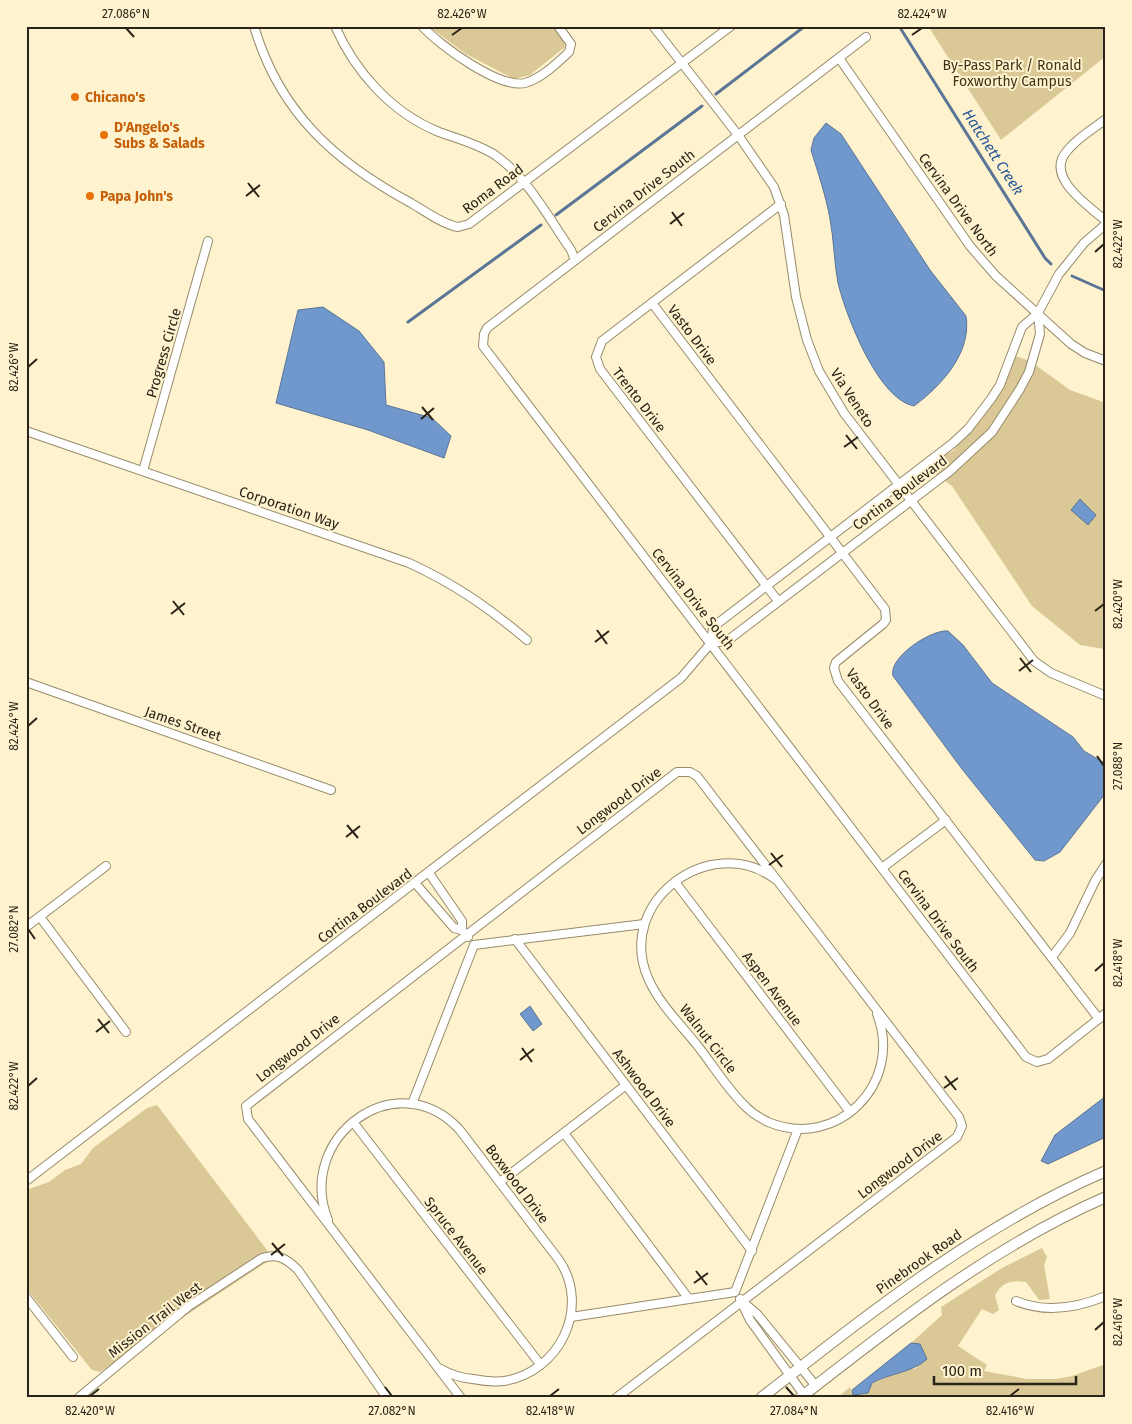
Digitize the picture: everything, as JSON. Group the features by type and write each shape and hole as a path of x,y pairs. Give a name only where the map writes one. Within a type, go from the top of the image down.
{"street":[{"name":"Roma Road","path":"254,26 268,64 279,85 308,126 344,162 384,189 458,227 469,224 731,26"},
{"path":"335,26 358,68 394,104 430,128 486,150 504,163 524,182 575,260"},
{"path":"422,26 460,57 502,80 519,84 535,78 569,52 571,44 558,26"},
{"name":"Via Veneto","path":"653,26 767,175 781,204 799,315 812,354 830,391 844,413 1034,660 1051,673 1106,696"},
{"path":"738,135 866,37"},
{"name":"Cervina Drive North","path":"839,58 970,246 996,276 1071,344 1085,353 1106,361"},
{"path":"1106,119 1065,152 1061,160 1061,168 1068,185 1106,222"},
{"name":"Cervina Drive South","path":"738,135 487,328 484,334 483,346 1030,1061 1037,1062 1048,1059 1106,1013"},
{"name":"Trento Drive","path":"778,601 598,365 597,350 602,341 781,204"},
{"name":"Cortina Boulevard","path":"26,1181 682,678 711,643 713,627 953,443 981,415 1000,385 1022,327 1038,313 1059,274 1073,255 1106,222"},
{"name":"Progress Circle","path":"143,471 208,241"},
{"name":"Vasto Drive","path":"652,303 885,609 886,614 881,626 840,657 834,668 835,675 1099,1019"},
{"name":"Cortina Boulevard","path":"711,643 727,641 966,459 1006,414 1028,372 1040,334 1038,313"},
{"name":"Corporation Way","path":"26,431 409,563 471,596 527,640"},
{"name":"James Street","path":"26,682 331,790"},
{"name":"Longwood Drive","path":"461,1398 248,1119 246,1106 464,932 661,784 682,771 697,776 958,1116 962,1126 960,1135 616,1398"},
{"path":"882,868 946,820"},
{"name":"Walnut Circle","path":"781,883 761,871 728,864 702,867 675,882 655,902 644,924 642,958 647,976 656,992 745,1106 766,1121 798,1129 825,1127 837,1122 850,1112 870,1090 880,1066 882,1038 874,1007"},
{"path":"1052,957 1070,933 1094,882 1106,864"},
{"path":"26,927 106,866"},
{"path":"429,873 462,922 464,932 474,945"},
{"name":"Aspen Avenue","path":"675,882 850,1112"},
{"path":"415,883 454,928 464,932"},
{"path":"40,917 126,1032"},
{"path":"474,945 644,924"},
{"name":"Ashwood Drive","path":"515,939 752,1251"},
{"path":"412,1104 474,945"},
{"path":"500,1182 626,1085"},
{"name":"Boxwood Drive","path":"334,1232 326,1216 321,1195 323,1168 335,1140 353,1122 378,1108 412,1104 438,1112 454,1123 566,1270 573,1295 571,1317 565,1334 555,1349 540,1364 515,1378 495,1381 452,1375 434,1362"},
{"name":"Spruce Avenue","path":"353,1122 540,1364"},
{"path":"735,1292 798,1129"},
{"path":"564,1133 689,1299"},
{"name":"Pinebrook Road","path":"761,1398 900,1290 953,1254 1032,1206 1106,1170"},
{"path":"742,1301 750,1320 790,1375 802,1396 959,1279 1024,1240 1106,1197"},
{"name":"Mission Trail West","path":"78,1398 189,1306 262,1258 278,1256 298,1270 387,1398"},
{"path":"735,1292 757,1314 816,1386"},
{"path":"571,1317 735,1292"},
{"path":"1016,1301 1040,1308 1058,1308 1106,1296"},
{"path":"26,1297 73,1357"}],"green space":[{"path":"428,26 553,26 564,41 565,47 530,75 514,79 466,54"},
{"name":"By-Pass Park / Ronald Foxworthy Campus","path":"928,26 1106,26 1106,56 1001,140"},
{"path":"1012,355 1030,361 1070,390 1106,403 1104,649 1080,645 1032,606 952,486 923,465 953,451 1000,391"},
{"path":"157,1105 273,1258 100,1372 92,1370 26,1288 26,1190 49,1182 65,1170 81,1164 93,1148 147,1108"},
{"path":"1042,1248 1047,1257 1044,1265 1050,1299 1039,1300 1026,1282 1016,1281 1004,1285 997,1291 995,1296 999,1310 993,1314 982,1309 958,1346 987,1365 984,1371 1027,1379 1056,1379 1072,1376 1106,1364 1106,1398 837,1398 850,1387 853,1395 884,1378 917,1368 920,1344 911,1343 942,1315 941,1307 1002,1268"}],"water":[{"path":"826,123 841,134 930,270 966,316 967,330 959,355 944,378 914,406 901,400 876,373 856,335 842,297 838,283 828,210 811,150 814,138"},
{"path":"323,307 359,331 384,362 386,405 432,418 451,436 444,458 368,430 276,403 298,310"},
{"path":"1080,499 1096,515 1088,525 1071,510"},
{"path":"948,631 963,645 992,683 1073,737 1084,751 1106,764 1105,794 1060,852 1044,861 1035,860 962,769 893,676 893,669 904,653 922,639"},
{"path":"530,1006 542,1024 533,1031 520,1014"},
{"path":"1106,1096 1106,1137 1048,1164 1041,1161 1055,1135"},
{"path":"911,1343 920,1344 927,1359 915,1367 872,1383 868,1393 853,1395 852,1390"}],"waterway":[{"path":"716,94 805,26"},
{"name":"Hatchett Creek","path":"899,26 1045,258 1051,264"},
{"path":"556,215 702,106"},
{"path":"408,322 541,225"},
{"name":"Hatchett Creek","path":"1072,276 1106,291"}],"place":[{"name":"Chicano's","path":"75,97"},
{"name":"D'Angelo's Subs & Salads","path":"104,135"},
{"name":"Papa John's","path":"90,196"}]}
